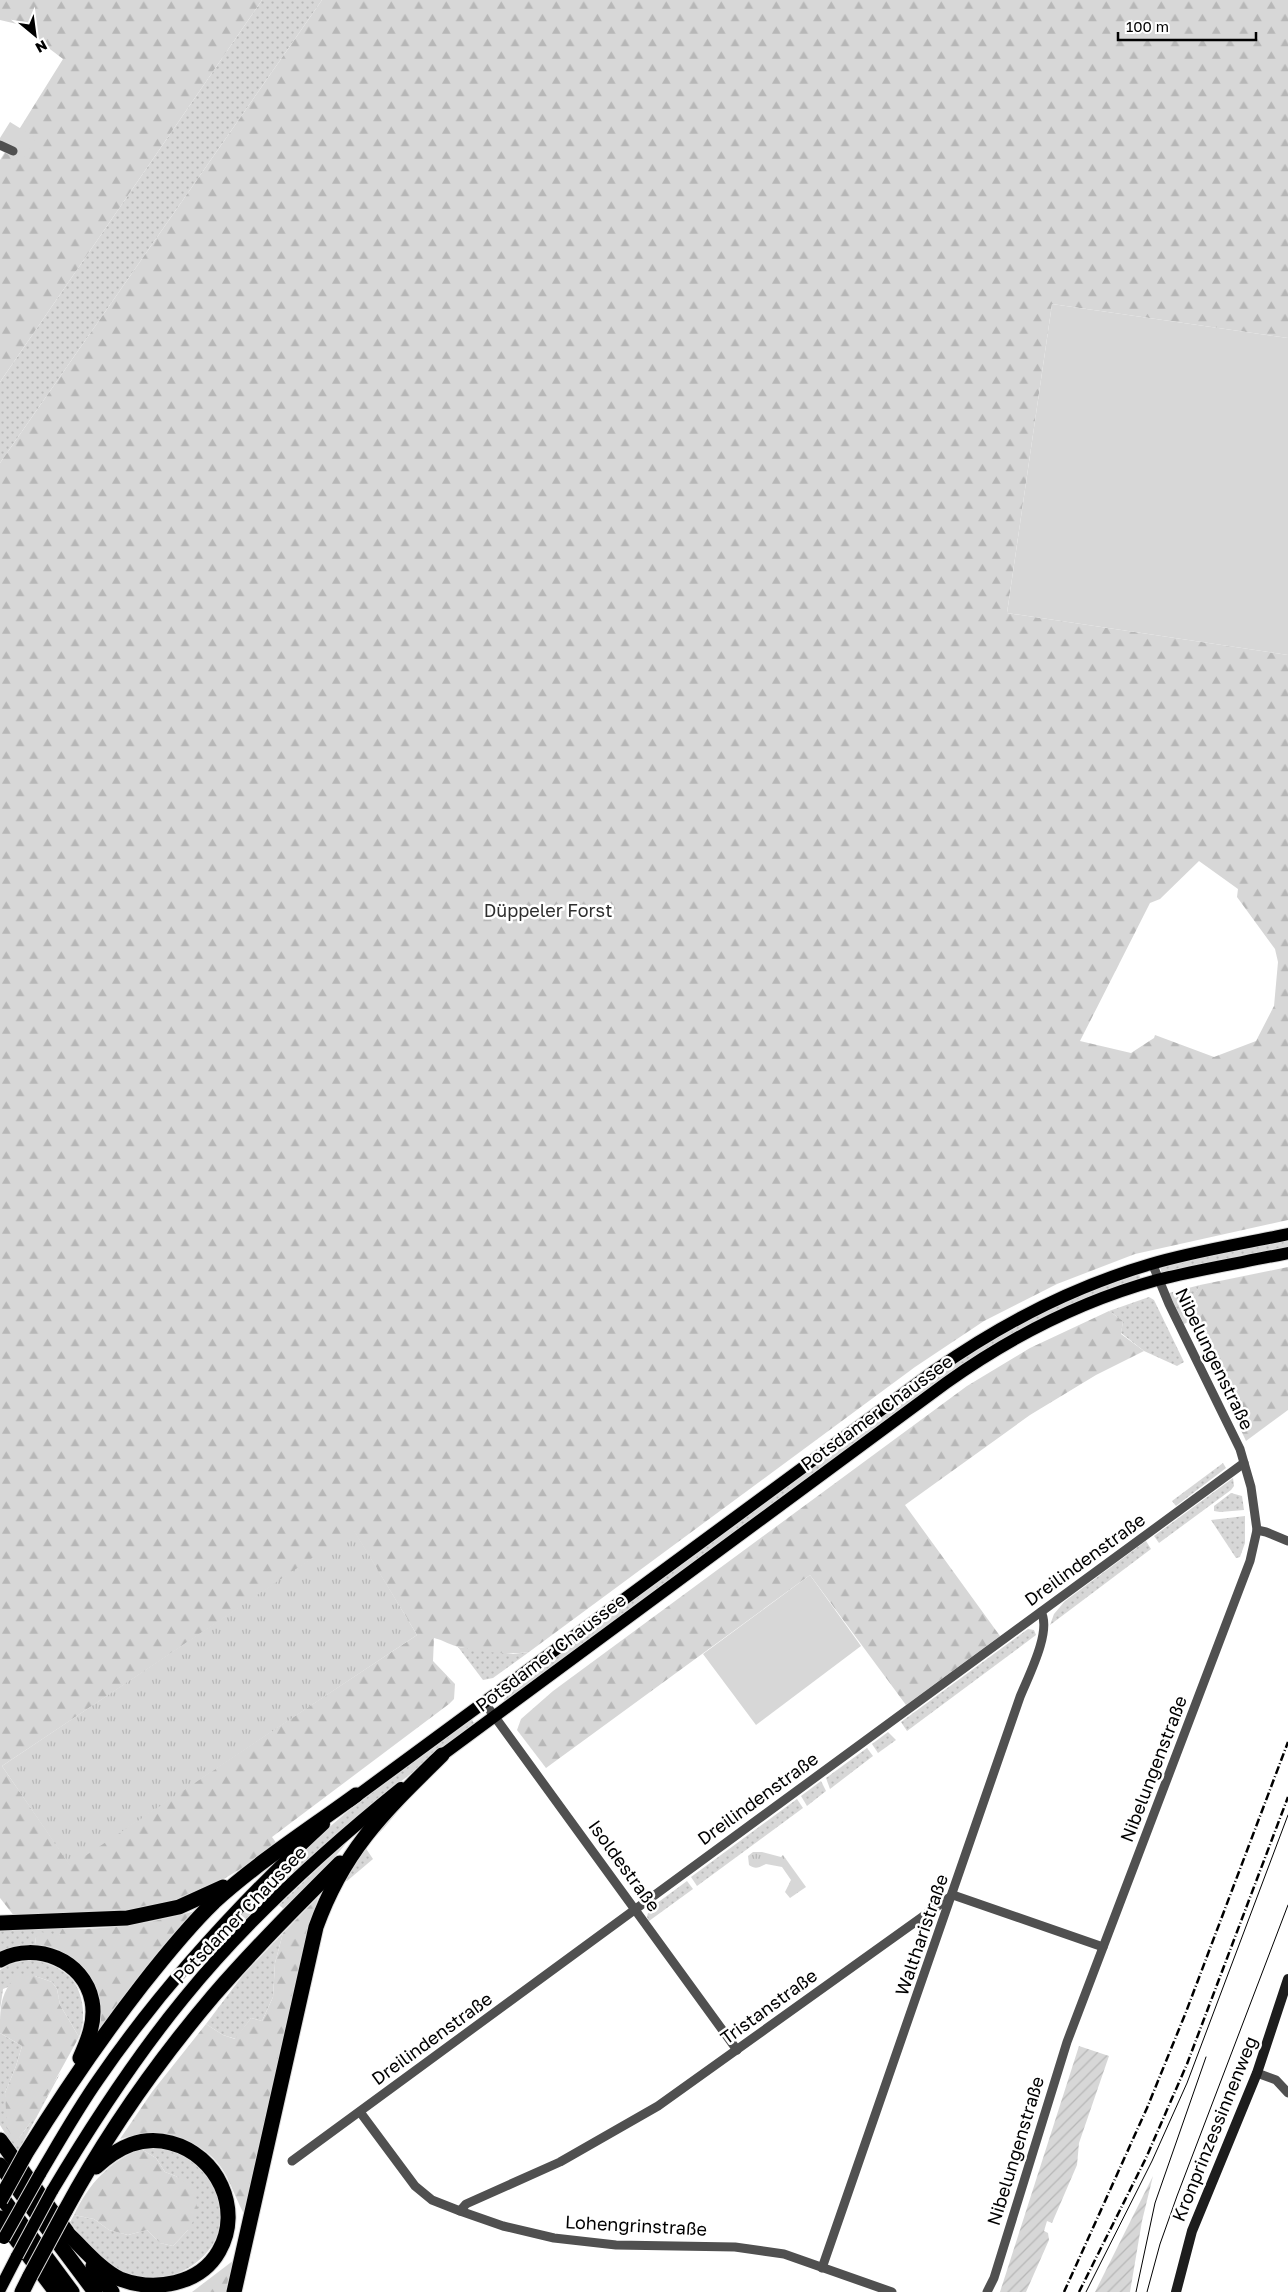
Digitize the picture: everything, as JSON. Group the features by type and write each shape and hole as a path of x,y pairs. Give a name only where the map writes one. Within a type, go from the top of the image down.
{"highway":[{"path":"22,2292 69,2204 142,2088 214,1995 284,1919 356,1846 374,1824 442,1755"},
{"path":"0,2200 61,2096 103,2035 155,1969 213,1904 244,1876 356,1795"},
{"path":"234,2292 316,1927 333,1887 356,1846"},
{"path":"0,1923 99,1921 151,1914 179,1907 244,1876"},
{"path":"0,1960 21,1953 49,1954 70,1966 87,1987 92,2002 92,2026 84,2049 61,2096"},
{"path":"0,2140 112,2292"},
{"path":"69,2204 91,2172 113,2153 135,2142 145,2140 164,2141 184,2146 215,2172 224,2191 228,2219 224,2240 214,2259 185,2282 164,2288 142,2287 121,2280 102,2267 69,2235"},
{"path":"0,2165 95,2292"},
{"path":"0,2195 72,2292"},
{"path":"0,2218 53,2290"}],"main road":[{"name":"Potsdamer Chaussee","path":"2,2242 40,2174 98,2079 170,1983 249,1897 356,1795 958,1354 1026,1314 1104,1279 1152,1263 1288,1234"},
{"name":"Potsdamer Chaussee","path":"0,2289 81,2141 134,2062 185,1997 220,1956 306,1869 365,1817 442,1755 966,1369 1014,1340 1061,1316 1109,1296 1158,1280 1288,1253"},
{"name":"Kronprinzessinnenweg","path":"1176,2292 1192,2231 1257,2073 1288,1980"}],"street":[{"path":"0,145 13,151"},
{"name":"Nibelungenstraße","path":"987,2292 994,2278 1067,2042 1250,1560 1256,1530 1251,1486 1240,1449 1158,1280 1152,1263"},
{"name":"Dreilindenstraße","path":"292,2161 1244,1463"},
{"path":"1256,1530 1288,1541"},
{"name":"Waltharistraße","path":"822,2268 1020,1696 1043,1638 1045,1618 1041,1612"},
{"name":"Isoldestraße","path":"484,1702 737,2050"},
{"path":"953,1894 1103,1947"},
{"name":"Tristanstraße","path":"460,2211 466,2204 533,2175 616,2131 691,2083 953,1894"},
{"path":"1257,2073 1276,2080 1288,2093"},
{"name":"Lohengrinstraße","path":"360,2112 415,2186 432,2200 503,2226 554,2238 616,2245 735,2247 784,2254 892,2292"}],"green space":[{"path":"0,0 262,0 0,382 0,160 63,59 17,24 0,20"},
{"path":"262,0 322,0 0,463 0,382"},
{"name":"Düppeler Forst","path":"322,0 1288,0 1288,338 1052,304 1007,613 1288,655 1288,1220 1135,1254 1057,1284 984,1321 915,1367 529,1652 503,1653 477,1650 457,1646 434,1638 433,1661 455,1684 454,1699 272,1837 277,1844 207,1889 180,1900 117,1913 15,1917 0,1898 0,463","holes":["1199,861 1238,889 1237,897 1275,949 1278,962 1274,1006 1256,1041 1214,1057 1155,1035 1154,1038 1131,1053 1080,1041 1150,903 1160,899","354,1531 417,1635 70,1865 2,1766"]},
{"path":"10,122 36,138 21,162 0,150 0,138"},
{"path":"1052,304 1288,338 1288,655 1007,613"},
{"path":"1288,1238 1288,1249 1162,1275 1160,1266"},
{"path":"1288,1267 1288,1410 1246,1441 1190,1321 1188,1312 1191,1301 1200,1285"},
{"path":"1139,1273 1141,1281 1048,1317 506,1702 501,1696 950,1364 1060,1302"},
{"path":"1200,1285 1191,1302 1190,1321 1184,1324 1169,1293"},
{"path":"1149,1297 1154,1300 1184,1362 1177,1366 1144,1351 1121,1333 1123,1321 1109,1311"},
{"path":"1109,1311 1123,1321 1121,1334 1144,1351 1096,1375 1030,1415 905,1505 1000,1636 906,1705 810,1575 546,1768 517,1730 521,1719 553,1691 967,1386 1030,1348"},
{"path":"1223,1463 1226,1468 1176,1506 1172,1501"},
{"path":"1233,1478 1234,1486 1231,1490 1159,1543 1154,1536"},
{"path":"1231,1493 1242,1496 1244,1510 1214,1511 1214,1506"},
{"path":"1245,1516 1245,1543 1240,1557 1236,1558 1211,1520"},
{"path":"354,1530 417,1635 70,1866 2,1766"},
{"path":"1146,1541 1151,1549 1050,1625 1054,1614 1065,1601"},
{"path":"810,1575 861,1646 756,1725 703,1654"},
{"path":"1028,1629 1034,1630 1036,1635 907,1731 901,1722"},
{"path":"458,1647 513,1654 529,1652 493,1678 483,1680"},
{"path":"471,1718 475,1725 387,1792 227,1942 219,1934 304,1849 348,1811"},
{"path":"888,1732 896,1740 878,1753 872,1744"},
{"path":"867,1748 873,1756 830,1789 826,1778"},
{"path":"821,1781 826,1791 807,1806 801,1796"},
{"path":"415,1791 384,1828 365,1847 373,1859 347,1881 342,1879 363,1845"},
{"path":"797,1799 803,1808 697,1886 691,1877"},
{"path":"351,1837 323,1872 285,1910 279,1905"},
{"path":"753,1852 762,1852 781,1857 783,1855 806,1887 790,1898 785,1892 791,1880 782,1867 766,1864 758,1868 751,1867 748,1856"},
{"path":"687,1881 693,1889 649,1921 647,1917 649,1909"},
{"path":"318,1897 245,2216 227,2177 218,2164 195,2144 181,2138 151,2134 135,2135 120,2139 152,2092 206,2024 223,2035 235,2039 251,2018 262,2021 273,1997 275,1963 283,1933"},
{"path":"199,1910 98,2031 100,2007 87,1973 73,1958 57,1949 35,1945 36,1937 41,1932 59,1935 62,1929 131,1925"},
{"path":"62,1929 59,1936 36,1937 35,1945 17,1946 0,1953 0,1930"},
{"path":"283,1933 275,1963 273,1997 262,2021 251,2018 236,2039 223,2035 206,2024 243,1975"},
{"path":"29,1960 57,1967 76,1986 80,1994 83,2012 79,2037 60,2005 57,1989 52,1982 35,1976 3,1989 0,2010 0,1970 10,1964"},
{"path":"15,1976 35,1976 52,1982 57,1989 60,2005 79,2037 36,2115 16,2142 7,2128 5,2093 22,2046 0,2033 2,2002 6,1990"},
{"path":"0,2033 22,2046 5,2093 16,2141 29,2125 61,2072 17,2153 0,2125"},
{"path":"1079,2046 1109,2056 1079,2143 1077,2165 1052,2223 1047,2221 1044,2231 1048,2233 1049,2240 1026,2292 1000,2292"},
{"path":"149,2148 174,2152 197,2164 217,2192 221,2213 218,2233 208,2250 193,2265 174,2275 152,2279 123,2275 91,2247 70,2222 74,2215 94,2219 109,2230 128,2235 147,2230 160,2243 173,2246 188,2230 178,2177 165,2172 156,2158 141,2149"},
{"path":"141,2149 156,2158 165,2172 178,2177 194,2189 198,2213 188,2230 173,2246 160,2243 147,2230 128,2235 109,2230 94,2219 74,2215 93,2184 109,2167"},
{"path":"1153,2176 1142,2221 1130,2292 1095,2292"},
{"path":"234,2260 226,2292 192,2292"}],"tram line":[{"path":"1086,2292 1152,2161 1187,2083 1288,1815"},
{"path":"1147,2292 1160,2244 1177,2196 1288,1905"},
{"path":"1136,2292 1155,2203 1206,2057"}],"railway":[{"path":"1064,2292 1147,2108 1186,2012 1288,1742"},
{"path":"1079,2292 1146,2158 1187,2064 1288,1797"}]}
